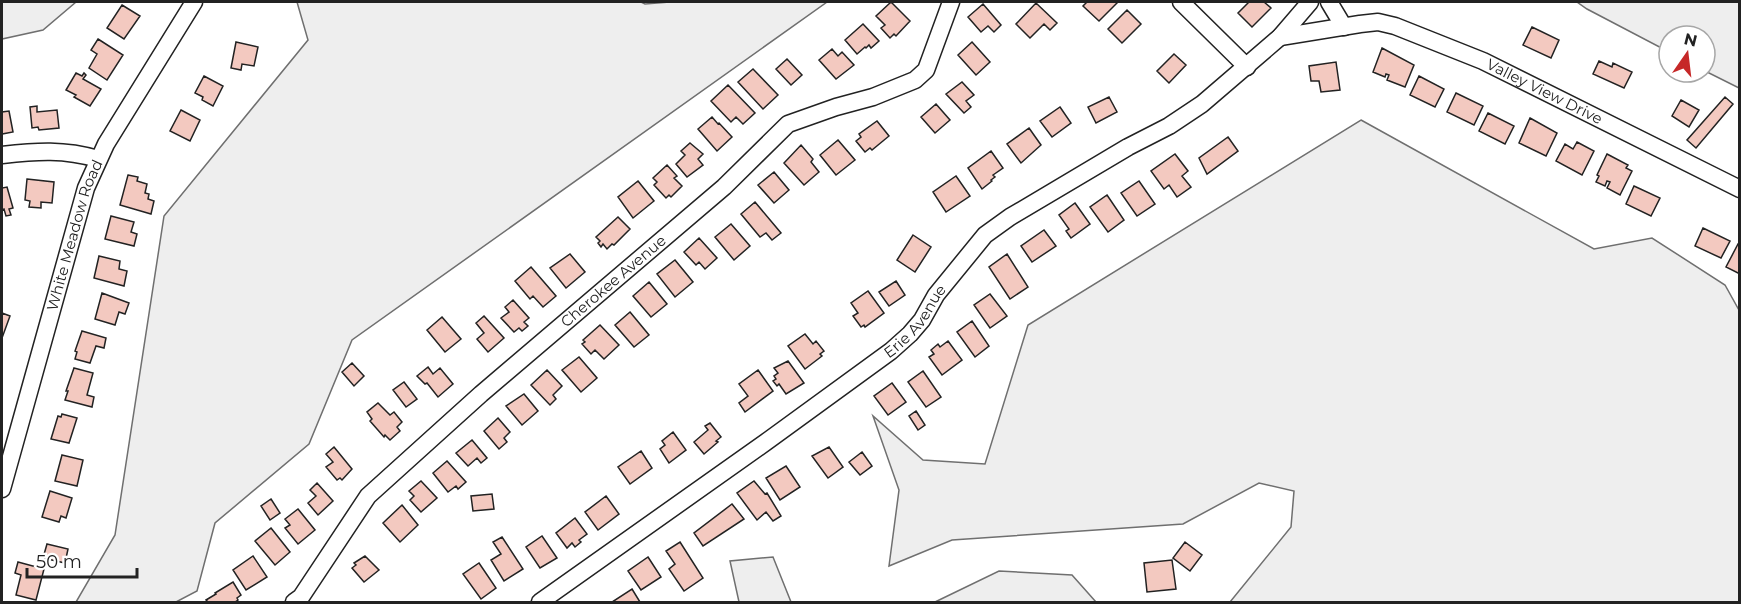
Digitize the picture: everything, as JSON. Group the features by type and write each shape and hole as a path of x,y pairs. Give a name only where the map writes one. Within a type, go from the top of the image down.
{"street":[{"name":"White Meadow Road","path":"2,489 86,188 98,159 133,98 194,2"},
{"name":"Cherokee Avenue","path":"298,601 368,496 481,394 724,187 788,124 873,97 915,80 926,70 951,2"},
{"path":"1181,2 1247,67"},
{"name":"Erie Avenue","path":"540,603 891,351 922,320 936,295 985,235 1010,217 1118,152 1202,105 1280,37 1310,2"},
{"path":"1280,37 1344,27 1329,2"},
{"name":"Valley View Drive","path":"1344,27 1378,22 1433,40 1554,95 1740,189"},
{"path":"2,155 52,151 76,153 98,159"}],"shaded area":[{"path":"2,2 76,2 43,30 2,39"},
{"path":"297,2 641,2 645,4 827,2 352,340 309,444 215,523 197,591 176,602 76,602 115,535 164,216 308,40"},
{"path":"1577,2 1739,2 1739,88 1717,77 1717,24 1657,24 1657,46"},
{"path":"1361,120 1594,249 1652,238 1725,285 1740,312 1739,602 1230,602 1291,527 1294,491 1259,483 1183,524 952,540 889,566 899,490 873,416 923,460 985,464 1028,325"},
{"path":"773,557 791,602 739,602 730,561"},
{"path":"999,571 1072,575 1096,602 935,602"}],"building":[{"path":"891,2 910,21 896,36 894,34 890,38 881,28 885,25 876,16"},
{"path":"1087,2 1117,3 1099,21 1083,6"},
{"path":"1249,2 1264,2 1271,8 1252,27 1238,13"},
{"path":"1036,3 1057,23 1050,30 1044,24 1030,38 1016,24"},
{"path":"983,4 1001,25 994,32 988,26 981,32 968,17"},
{"path":"122,5 140,16 124,39 107,28"},
{"path":"1127,10 1141,24 1122,43 1108,29"},
{"path":"863,24 879,41 871,48 869,45 865,47 857,54 845,40"},
{"path":"1532,27 1559,40 1551,58 1523,45"},
{"path":"98,39 123,55 107,80 89,68 97,54 91,50"},
{"path":"236,42 258,47 254,66 242,64 241,70 231,68"},
{"path":"972,42 990,62 976,75 958,55"},
{"path":"1382,48 1414,65 1405,87 1387,80 1389,75 1386,74 1385,77 1373,72"},
{"path":"832,49 838,56 842,52 854,65 836,79 819,60"},
{"path":"1174,54 1186,65 1169,83 1157,71"},
{"path":"787,59 802,75 791,85 776,69"},
{"path":"1599,61 1612,67 1613,63 1632,72 1624,88 1593,74"},
{"path":"1336,62 1340,90 1321,92 1319,81 1311,81 1309,66"},
{"path":"753,69 778,95 763,109 738,82"},
{"path":"76,73 82,76 84,73 86,75 83,79 101,89 90,106 66,90"},
{"path":"204,76 223,86 213,106 195,93"},
{"path":"1419,76 1444,89 1435,107 1410,95"},
{"path":"962,82 974,95 966,101 971,107 964,113 946,94"},
{"path":"728,85 755,113 743,124 736,117 731,122 711,101"},
{"path":"1456,93 1483,106 1474,125 1447,112"},
{"path":"1109,97 1117,112 1096,123 1088,107"},
{"path":"1725,97 1733,104 1696,148 1687,140"},
{"path":"1681,100 1699,110 1689,127 1672,116"},
{"path":"936,104 950,120 935,133 921,117"},
{"path":"37,106 37,112 57,110 59,128 39,130 38,127 32,128 30,107"},
{"path":"1060,107 1071,123 1052,137 1040,121"},
{"path":"181,110 200,120 190,141 170,131"},
{"path":"9,111 13,132 2,134 2,112"},
{"path":"1488,113 1514,126 1505,144 1479,131"},
{"path":"712,117 732,137 717,151 698,129"},
{"path":"1530,118 1557,133 1546,156 1519,143"},
{"path":"877,121 889,136 872,150 870,148 865,152 856,141 861,137 859,134"},
{"path":"1029,128 1041,145 1021,163 1007,144"},
{"path":"1228,137 1238,151 1207,174 1199,158"},
{"path":"838,140 855,160 836,175 820,155"},
{"path":"1577,142 1594,151 1582,175 1556,161 1565,144 1573,149"},
{"path":"690,143 703,154 698,159 703,165 687,177 676,164 685,155 681,151"},
{"path":"801,145 813,159 811,162 819,172 804,185 784,163"},
{"path":"991,151 1003,168 993,175 995,177 992,181 982,189 968,168"},
{"path":"1175,154 1188,171 1182,176 1191,187 1177,197 1169,185 1164,189 1151,171"},
{"path":"1607,154 1628,165 1626,168 1632,171 1620,195 1607,188 1610,182 1607,181 1605,186 1596,182"},
{"path":"667,165 677,176 674,178 682,186 671,197 669,195 666,198 654,185 657,182 653,178"},
{"path":"774,172 789,190 774,203 758,185"},
{"path":"128,175 138,177 137,181 147,184 145,193 149,194 148,199 154,201 151,214 120,205"},
{"path":"956,176 970,196 946,212 933,192"},
{"path":"27,179 54,182 52,203 41,202 41,208 29,207 30,201 25,200"},
{"path":"638,181 654,201 633,218 618,197"},
{"path":"1139,181 1155,204 1137,216 1121,193"},
{"path":"1634,186 1660,198 1651,216 1626,204"},
{"path":"7,187 13,208 9,209 11,215 6,216 4,209 2,210 2,188"},
{"path":"1107,195 1124,220 1108,232 1090,207"},
{"path":"755,202 781,233 772,240 766,233 760,237 741,214"},
{"path":"1075,203 1090,224 1071,238 1066,231 1069,229 1059,215"},
{"path":"111,216 134,222 131,232 137,234 134,246 105,239"},
{"path":"618,217 630,229 614,245 612,244 607,249 603,244 601,247 596,237"},
{"path":"731,224 750,246 734,260 715,237"},
{"path":"1703,228 1730,241 1721,258 1695,246"},
{"path":"1044,230 1056,246 1032,262 1021,246"},
{"path":"913,235 931,247 915,272 897,260"},
{"path":"699,238 717,258 705,269 699,262 696,265 684,252"},
{"path":"1738,244 1740,245 1740,274 1726,267"},
{"path":"570,254 585,272 566,288 550,268"},
{"path":"1007,254 1028,287 1010,299 989,267"},
{"path":"99,256 120,261 119,269 127,271 124,286 94,278"},
{"path":"675,260 693,282 675,297 657,274"},
{"path":"531,267 556,296 543,307 533,296 530,299 515,281"},
{"path":"896,281 905,295 889,306 879,292"},
{"path":"649,282 667,304 651,317 633,296"},
{"path":"868,291 884,313 865,327 864,325 861,327 853,316 858,313 851,303"},
{"path":"102,293 129,303 125,314 119,312 115,325 95,319"},
{"path":"990,294 1007,316 990,328 974,305"},
{"path":"513,300 529,318 524,322 528,326 522,331 519,328 514,332 501,318 509,312 505,307"},
{"path":"630,312 649,335 634,347 615,325"},
{"path":"2,313 10,316 2,338"},
{"path":"484,316 504,338 488,352 477,339 484,333 476,323"},
{"path":"442,317 461,339 445,352 427,330"},
{"path":"972,321 989,346 975,357 957,332"},
{"path":"600,325 619,345 604,359 595,350 591,354 582,344 585,342 583,340"},
{"path":"82,331 106,338 104,348 96,346 90,363 75,359 77,352 75,351"},
{"path":"805,334 813,344 816,341 824,351 820,354 822,356 805,369 788,346"},
{"path":"948,341 962,360 942,375 929,357 934,354 931,350 938,344 940,347"},
{"path":"579,357 597,378 581,392 562,370"},
{"path":"788,361 804,383 786,394 779,384 777,386 773,381 776,379 774,376 778,373 774,368"},
{"path":"352,363 364,376 354,386 342,372"},
{"path":"428,367 433,374 440,368 453,384 438,397 427,383 425,384 417,376"},
{"path":"74,368 93,373 87,395 94,397 92,407 65,400"},
{"path":"547,370 562,386 553,395 556,399 550,405 531,385"},
{"path":"758,370 773,391 745,412 739,403 748,396 739,384"},
{"path":"923,371 941,397 926,407 908,382"},
{"path":"404,382 417,399 406,407 393,390"},
{"path":"892,383 906,402 888,415 874,396"},
{"path":"524,394 538,411 522,425 506,406"},
{"path":"378,403 390,415 394,412 402,422 397,427 400,431 390,440 385,435 384,437 370,421 372,419 367,412"},
{"path":"916,411 925,425 918,430 909,416"},
{"path":"62,414 77,418 69,443 51,439 58,416 61,417"},
{"path":"498,418 510,432 504,438 507,442 499,449 484,431"},
{"path":"710,423 721,437 704,454 694,442 708,430 705,426"},
{"path":"673,432 686,450 669,463 660,449 665,445 662,441"},
{"path":"472,440 487,458 481,463 477,458 468,466 456,453"},
{"path":"334,447 352,469 342,480 340,478 337,480 326,467 333,462 326,454"},
{"path":"829,447 843,467 828,478 812,456"},
{"path":"641,451 652,468 630,484 618,467"},
{"path":"862,452 872,466 860,475 849,462"},
{"path":"62,455 83,460 77,486 55,481"},
{"path":"447,461 466,482 458,489 456,486 448,492 433,473"},
{"path":"786,466 800,487 780,500 766,478"},
{"path":"421,481 437,498 421,512 410,500 414,496 409,491"},
{"path":"754,481 765,494 767,493 781,516 773,521 766,512 757,520 737,493"},
{"path":"317,483 333,501 318,515 308,503 316,496 310,490"},
{"path":"50,491 72,498 66,518 61,516 59,522 42,517"},
{"path":"492,494 494,509 473,511 471,496"},
{"path":"606,496 619,514 598,530 585,512"},
{"path":"271,499 280,513 270,520 261,506"},
{"path":"732,504 744,519 703,546 694,533"},
{"path":"402,505 418,525 400,542 383,523"},
{"path":"298,509 315,530 298,544 285,528 290,525 285,519"},
{"path":"575,518 587,534 579,540 581,542 575,547 572,543 567,548 556,533"},
{"path":"271,528 290,552 275,565 255,541"},
{"path":"542,536 557,558 540,568 526,547"},
{"path":"502,537 523,569 504,581 491,560 501,554 493,542"},
{"path":"680,542 703,578 684,591 669,569 675,564 666,551"},
{"path":"1185,542 1202,555 1190,571 1173,558"},
{"path":"47,544 68,549 65,563 43,558"},
{"path":"253,556 267,577 246,590 233,570"},
{"path":"365,556 379,570 364,582 352,568 356,565 354,563"},
{"path":"648,557 661,577 641,590 628,571"},
{"path":"1172,560 1176,589 1147,592 1144,563"},
{"path":"18,562 44,569 36,600 16,595 21,575 15,573"},
{"path":"479,563 496,588 481,599 463,574"},
{"path":"233,582 241,595 235,602 208,602 206,600 215,593"},
{"path":"632,589 640,602 612,602"}]}
